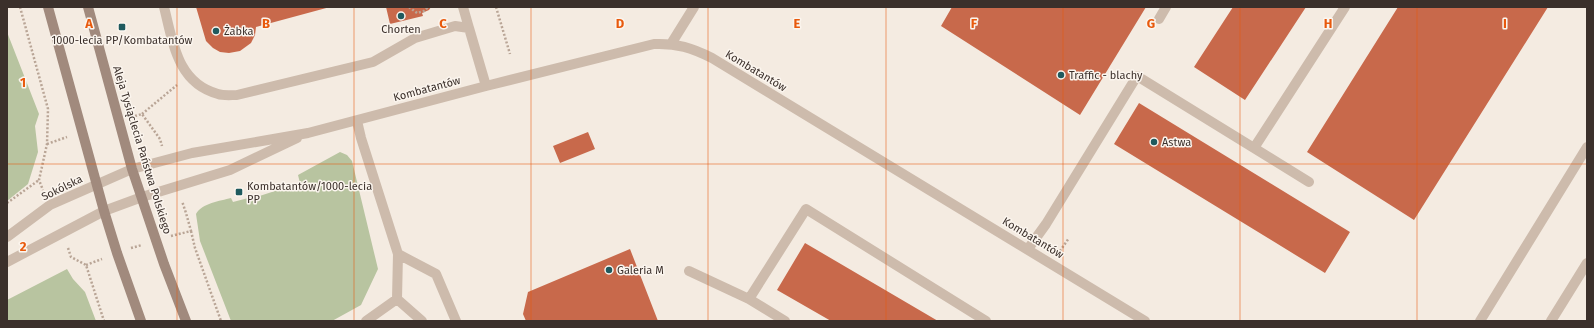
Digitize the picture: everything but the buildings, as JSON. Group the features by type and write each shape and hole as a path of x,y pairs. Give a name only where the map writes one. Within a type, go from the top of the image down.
{"main road":[{"path":"48,7 96,184 117,252 141,321"},
{"name":"Aleja Tysiąclecia Państwa Polskiego","path":"88,7 132,169 164,264 186,321"}],"street":[{"path":"164,7 178,61 188,76 202,88 219,94 237,95 373,62 415,38 455,26 469,28"},
{"path":"464,7 486,86"},
{"path":"671,44 694,7"},
{"path":"1160,18 1166,7"},
{"path":"1254,148 1345,7"},
{"name":"Kombatantów","path":"132,169 192,153 308,133 654,44 671,44 698,51 712,58 1145,321"},
{"path":"1028,249 1046,224 1137,76 1309,182"},
{"path":"357,121 398,254 397,299 422,321"},
{"name":"Kombatantów","path":"104,211 142,197 230,170 308,133"},
{"path":"1480,321 1587,147"},
{"name":"Sokólska","path":"7,237 50,205 132,169"},
{"path":"749,299 806,209 986,321"},
{"path":"7,262 104,211"},
{"path":"398,254 436,274 456,321"},
{"path":"1551,321 1587,263"},
{"path":"689,271 749,299 785,321"},
{"path":"366,321 397,299"}],"path":[{"path":"7,203 39,180 47,144 48,110 20,7"},
{"path":"409,7 413,11 421,13 428,7"},
{"path":"496,7 510,54"},
{"path":"142,114 188,76"},
{"path":"191,231 195,248 221,321"},
{"path":"71,257 86,265 104,321"}],"green space":[{"path":"7,32 39,114 35,126 38,152 28,184 7,201"},
{"path":"340,152 347,155 352,161 378,269 361,305 332,321 231,321 200,241 196,214 202,207 217,201 231,198 233,202 253,198 300,183 298,175"},
{"path":"67,269 73,279 85,292 96,321 7,321 7,300"}],"place":[{"name":"Chorten","path":"401,16"},
{"name":"1000-lecia PP/Kombatantów","path":"122,27"},
{"name":"Żabka","path":"216,31"},
{"name":"Traffic - blachy","path":"1061,75"},
{"name":"Astwa","path":"1154,142"},
{"name":"Kombatantów/1000-lecia PP","path":"239,192"},
{"name":"Galeria M","path":"609,270"}]}
